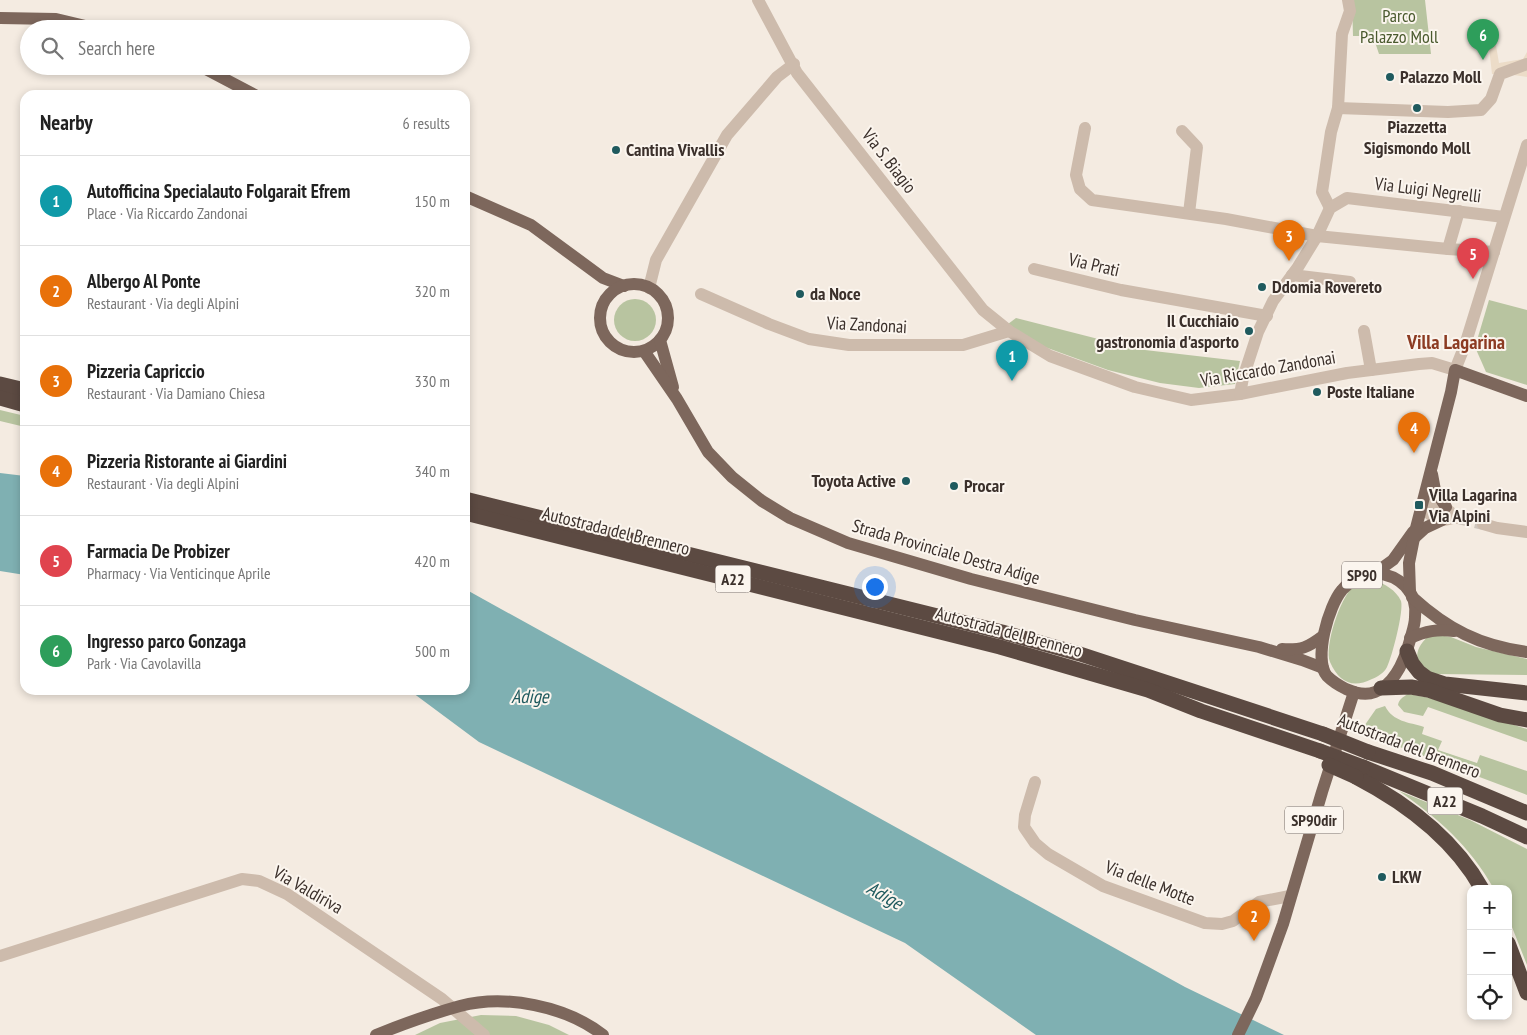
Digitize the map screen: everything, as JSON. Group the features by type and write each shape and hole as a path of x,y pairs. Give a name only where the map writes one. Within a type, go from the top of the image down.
{"highway":[{"path":"0,384 20,389"},
{"path":"0,398 20,403"},
{"name":"Autostrada del Brennero","path":"470,500 807,582 1019,636 1080,654 1323,734 1368,752 1432,773 1524,811"},
{"name":"Autostrada del Brennero","path":"470,514 1000,647 1148,690 1359,772 1482,816 1527,837"},
{"path":"1409,644 1412,664 1427,678 1445,684 1527,693"},
{"path":"1381,688 1412,687 1428,690 1500,715 1527,720"},
{"path":"1359,772 1416,814 1447,842 1473,872 1480,885"},
{"path":"1512,954 1527,993"}],"main road":[{"path":"0,18 60,20"},
{"path":"217,75 246,90"},
{"path":"470,198 531,225 603,278 624,286"},
{"path":"552,240 608,296"},
{"path":"633,285 649,288 663,302 667,312 666,327 660,340 653,347 644,351 623,351 613,345 601,327 600,316 602,306 608,296 624,286 633,285"},
{"name":"Strada Provinciale Destra Adige","path":"660,340 677,399"},
{"name":"Strada Provinciale Destra Adige","path":"644,351 677,399 708,452 732,477 762,502 790,518 848,543 971,579 1135,620 1259,647 1322,668"},
{"path":"1322,668 1334,683 1354,692 1364,694 1375,692 1387,684 1398,670 1409,644 1416,618 1411,594 1409,563 1455,370 1527,396"},
{"path":"1375,573 1393,560 1415,533 1450,515 1435,490 1431,469"},
{"name":"SP90","path":"1322,668 1323,636 1341,591 1360,576 1375,573 1388,574 1398,580 1406,586 1411,594 1432,615 1457,631 1482,642 1511,650 1527,652"},
{"name":"SP90","path":"1409,644 1426,631 1440,629 1457,631"},
{"name":"Strada Provinciale Destra Adige","path":"1259,647 1300,650 1323,636"},
{"name":"SP90dir","path":"1238,1035 1256,998 1283,924 1290,896 1354,692"},
{"path":"376,1035 462,1006 504,1001 546,1008 565,1014 584,1022 603,1035"}],"street":[{"name":"Via S. Biagio","path":"758,0 794,64 797,73 983,310 1009,330"},
{"path":"1240,394 1243,378 1258,332 1273,301 1298,267 1317,236 1330,208 1322,192 1330,140 1338,108 1342,34 1350,11 1348,0"},
{"path":"649,288 656,260 727,135 777,77 794,64"},
{"path":"1338,108 1448,112 1481,110 1491,99 1500,74 1527,64"},
{"path":"1085,128 1076,175 1080,189 1092,200 1226,219 1317,236 1494,252"},
{"path":"1182,131 1198,147 1188,214"},
{"path":"1455,370 1465,345 1527,147"},
{"name":"Via Luigi Negrelli","path":"1330,208 1347,198 1504,217"},
{"path":"1448,249 1459,211"},
{"name":"Via Prati","path":"1034,269 1147,294 1267,316"},
{"path":"1292,275 1350,282"},
{"name":"Via Zandonai","path":"701,294 769,324 809,339 849,345 963,345 1009,330"},
{"name":"Via Riccardo Zandonai","path":"1009,330 1050,356 1136,387 1191,400 1240,394 1366,366 1432,363 1455,370"},
{"path":"1364,331 1366,366"},
{"path":"1422,506 1432,516 1450,515"},
{"path":"1483,524 1527,532"},
{"name":"Via delle Motte","path":"1035,782 1024,827 1035,843 1048,854 1114,891 1212,924 1233,921 1259,902 1290,896"},
{"name":"Via Valdiriva","path":"0,956 242,879 259,881 287,894 378,954 442,999 484,1035"}],"green space":[{"name":"Parco Palazzo Moll","path":"1352,0 1425,0 1431,54 1379,54 1373,36 1353,36"},
{"path":"639,299 647,302 653,308 656,320 653,332 647,338 631,341 623,338 617,332 614,316 617,308 623,302"},
{"path":"1489,300 1527,310 1527,385 1486,372 1475,347"},
{"path":"1016,318 1145,350 1240,361 1235,384 1199,388 1160,383 1108,370 1042,346 1008,324"},
{"path":"0,410 20,415 20,426 0,421"},
{"path":"1374,580 1390,588 1401,601 1399,624 1392,654 1386,669 1372,679 1358,683 1347,682 1342,679 1330,662 1329,646 1334,623 1343,601 1353,587"},
{"path":"1431,634 1451,637 1476,647 1527,659 1527,675 1435,674 1427,671 1418,662 1417,656 1421,645"},
{"path":"1408,694 1430,698 1527,729 1527,742 1428,707 1423,716 1404,712 1398,705 1400,700"},
{"path":"1385,706 1397,718 1424,727 1422,734 1442,741 1438,750 1477,763 1480,755 1527,771 1527,795 1360,732 1376,709"},
{"path":"1399,791 1470,820 1527,849 1527,965 1512,927 1512,885 1492,885 1464,846 1427,812"},
{"path":"481,1015 516,1016 549,1025 569,1035 415,1035 440,1023"}],"shaded area":[{"path":"1493,28 1499,63 1523,59 1527,52 1527,77 1492,74 1487,29"}],"water":[{"path":"0,473 20,475 20,574 0,571"},
{"name":"Adige","path":"470,592 1185,987 1284,1035 1036,1035 905,943 479,742 416,695 470,695"}],"tunnel":[{"path":"1458,518 1483,524"}],"place":[{"name":"Ingresso parco Gonzaga","path":"1483,60"},
{"name":"Palazzo Moll","path":"1390,77"},
{"name":"Piazzetta Sigismondo Moll","path":"1417,108"},
{"name":"Cantina Vivallis","path":"616,150"},
{"name":"Pizzeria Capriccio","path":"1289,261"},
{"name":"Farmacia De Probizer","path":"1473,279"},
{"name":"Ddomia Rovereto","path":"1262,287"},
{"name":"da Noce","path":"800,294"},
{"name":"Il Cucchiaio gastronomia d'asporto","path":"1249,331"},
{"name":"Autofficina Specialauto Folgarait Efrem","path":"1012,381"},
{"name":"Poste Italiane","path":"1317,392"},
{"name":"Pizzeria Ristorante ai Giardini","path":"1414,453"},
{"name":"Toyota Active","path":"906,481"},
{"name":"Procar","path":"954,486"},
{"name":"Villa Lagarina Via Alpini","path":"1419,505"},
{"name":"LKW","path":"1382,877"},
{"name":"Albergo Al Ponte","path":"1254,941"}],"district":[{"name":"Villa Lagarina","path":"1456,342"}]}
